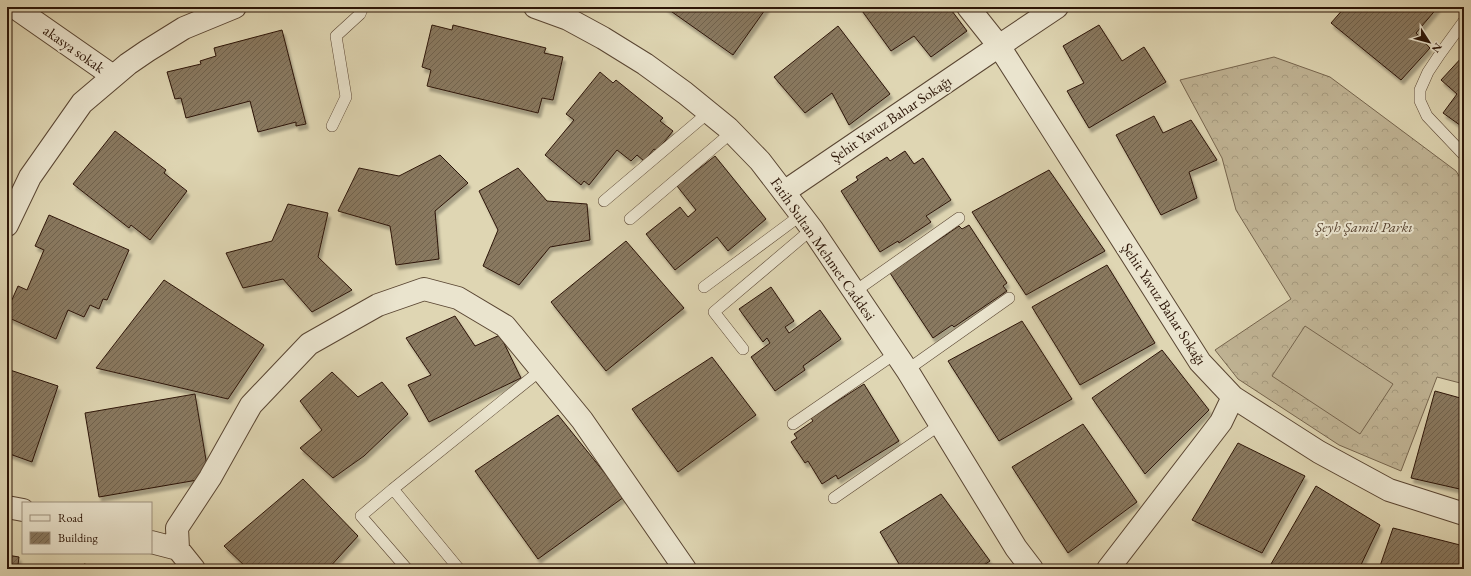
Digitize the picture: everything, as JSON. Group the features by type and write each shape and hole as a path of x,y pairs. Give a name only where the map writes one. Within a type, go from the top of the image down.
{"street":[{"name":"akasya sokak","path":"14,7 113,76"},
{"path":"7,225 30,177 82,104 128,64 184,28 235,7"},
{"name":"Fatih Sultan Mehmet Caddesi","path":"535,7 568,19 615,45 645,64 709,112 732,132 760,161 807,222 901,362 941,424 1016,548 1032,569"},
{"name":"Şehit Yavuz Bahar Sokağı","path":"968,7 999,46 1200,362 1233,397 1319,452 1389,490 1464,514"},
{"path":"999,46 1057,7"},
{"name":"Şehit Yavuz Bahar Sokağı","path":"784,192 999,46"},
{"path":"194,569 178,549 177,528 210,478 251,405 309,344 378,305 424,289 458,298 505,326 582,420 685,569"},
{"path":"1108,569 1222,422 1233,397"},
{"path":"7,507 22,510"},
{"path":"152,542 178,549"}],"lane":[{"path":"332,126 346,97 336,36 360,14 363,7"},
{"path":"1464,21 1428,72 1420,90 1420,101 1427,116 1464,155"},
{"path":"604,201 709,112"},
{"path":"630,219 732,132"},
{"path":"854,292 959,218"},
{"path":"704,288 807,222"},
{"path":"743,349 714,312 807,222"},
{"path":"793,424 1009,298"},
{"path":"407,569 361,516 393,488 541,370"},
{"path":"834,498 941,424"},
{"path":"393,488 459,569"}],"green space":[{"name":"Şeyh Şamil Parkı","path":"1274,57 1330,77 1456,171 1464,184 1464,384 1437,377 1401,471 1339,445 1238,379 1215,350 1291,299 1236,210 1222,158 1180,80"},
{"path":"1305,326 1393,384 1360,434 1272,376"}],"building":[{"path":"665,7 767,7 733,55"},
{"path":"949,7 967,31 931,57 914,36 891,51 860,8"},
{"path":"1345,7 1438,7 1416,33 1430,48 1401,80 1331,23"},
{"path":"432,25 452,30 453,25 546,48 544,53 563,57 553,100 542,98 538,113 427,86 431,70 422,67"},
{"path":"1099,25 1122,61 1144,47 1166,82 1089,128 1067,91 1084,83 1063,46"},
{"path":"838,26 890,94 849,125 832,93 805,113 774,77"},
{"path":"282,30 306,124 296,126 296,122 258,132 250,101 186,118 181,98 175,99 167,72 201,64 200,61 216,56 214,48"},
{"path":"1464,55 1464,128 1443,113 1457,94 1441,80"},
{"path":"600,72 613,83 616,80 663,118 660,121 673,131 657,151 654,149 644,161 637,155 631,161 617,150 589,185 584,181 581,185 545,155 574,120 566,114"},
{"path":"1154,116 1163,133 1191,120 1217,160 1189,172 1197,198 1161,215 1116,135"},
{"path":"115,131 166,170 164,173 187,191 150,240 131,225 129,228 73,184"},
{"path":"905,151 914,164 923,158 951,200 926,216 931,222 899,243 898,241 880,252 841,191 858,180 856,177 887,157 890,161"},
{"path":"440,155 468,183 435,211 439,259 396,265 390,226 338,211 359,168 399,176"},
{"path":"715,156 766,219 728,251 717,237 675,270 646,234 680,207 688,217 696,210 677,186"},
{"path":"518,168 547,201 587,204 590,240 550,247 519,285 483,266 498,230 479,191"},
{"path":"1049,170 1105,251 1026,295 972,212"},
{"path":"288,204 328,213 318,257 352,290 312,312 283,279 243,288 226,253 272,241"},
{"path":"49,215 129,250 107,300 103,299 99,309 90,305 84,317 68,310 56,339 7,317 7,311 18,286 27,290 44,250 35,246"},
{"path":"969,225 1007,283 1003,286 1007,291 954,327 952,325 933,338 890,273 959,226 962,229"},
{"path":"626,241 684,308 606,371 551,302"},
{"path":"1107,265 1155,343 1080,385 1032,307"},
{"path":"164,280 264,345 228,399 96,368"},
{"path":"771,287 794,321 785,327 789,333 820,310 841,339 803,366 805,370 775,391 751,357 770,343 767,338 763,342 739,309"},
{"path":"455,316 475,346 500,335 521,378 429,422 408,385 431,375 406,338"},
{"path":"1022,321 1072,399 999,441 948,361"},
{"path":"1162,350 1209,410 1145,474 1092,398"},
{"path":"712,357 756,415 678,472 632,409"},
{"path":"7,369 58,386 32,462 7,453"},
{"path":"332,372 358,397 382,382 408,414 364,456 333,478 300,448 322,430 300,401"},
{"path":"864,384 899,441 838,479 836,475 822,484 808,461 805,463 791,442 797,438 794,434 813,421 811,418"},
{"path":"1435,391 1464,399 1464,490 1411,478"},
{"path":"195,394 209,478 99,497 85,413"},
{"path":"558,415 624,497 538,559 475,471"},
{"path":"1083,424 1137,502 1068,553 1012,467"},
{"path":"1238,443 1305,476 1262,553 1192,520"},
{"path":"303,479 358,536 328,569 248,569 224,546"},
{"path":"1316,486 1380,525 1359,569 1280,569 1271,564"},
{"path":"941,494 990,561 978,569 902,569 880,532"},
{"path":"1393,528 1464,546 1464,569 1379,569"},
{"path":"7,555 19,557 18,565 22,565 21,569 7,569"},
{"path":"84,564 106,569 82,569"}]}
